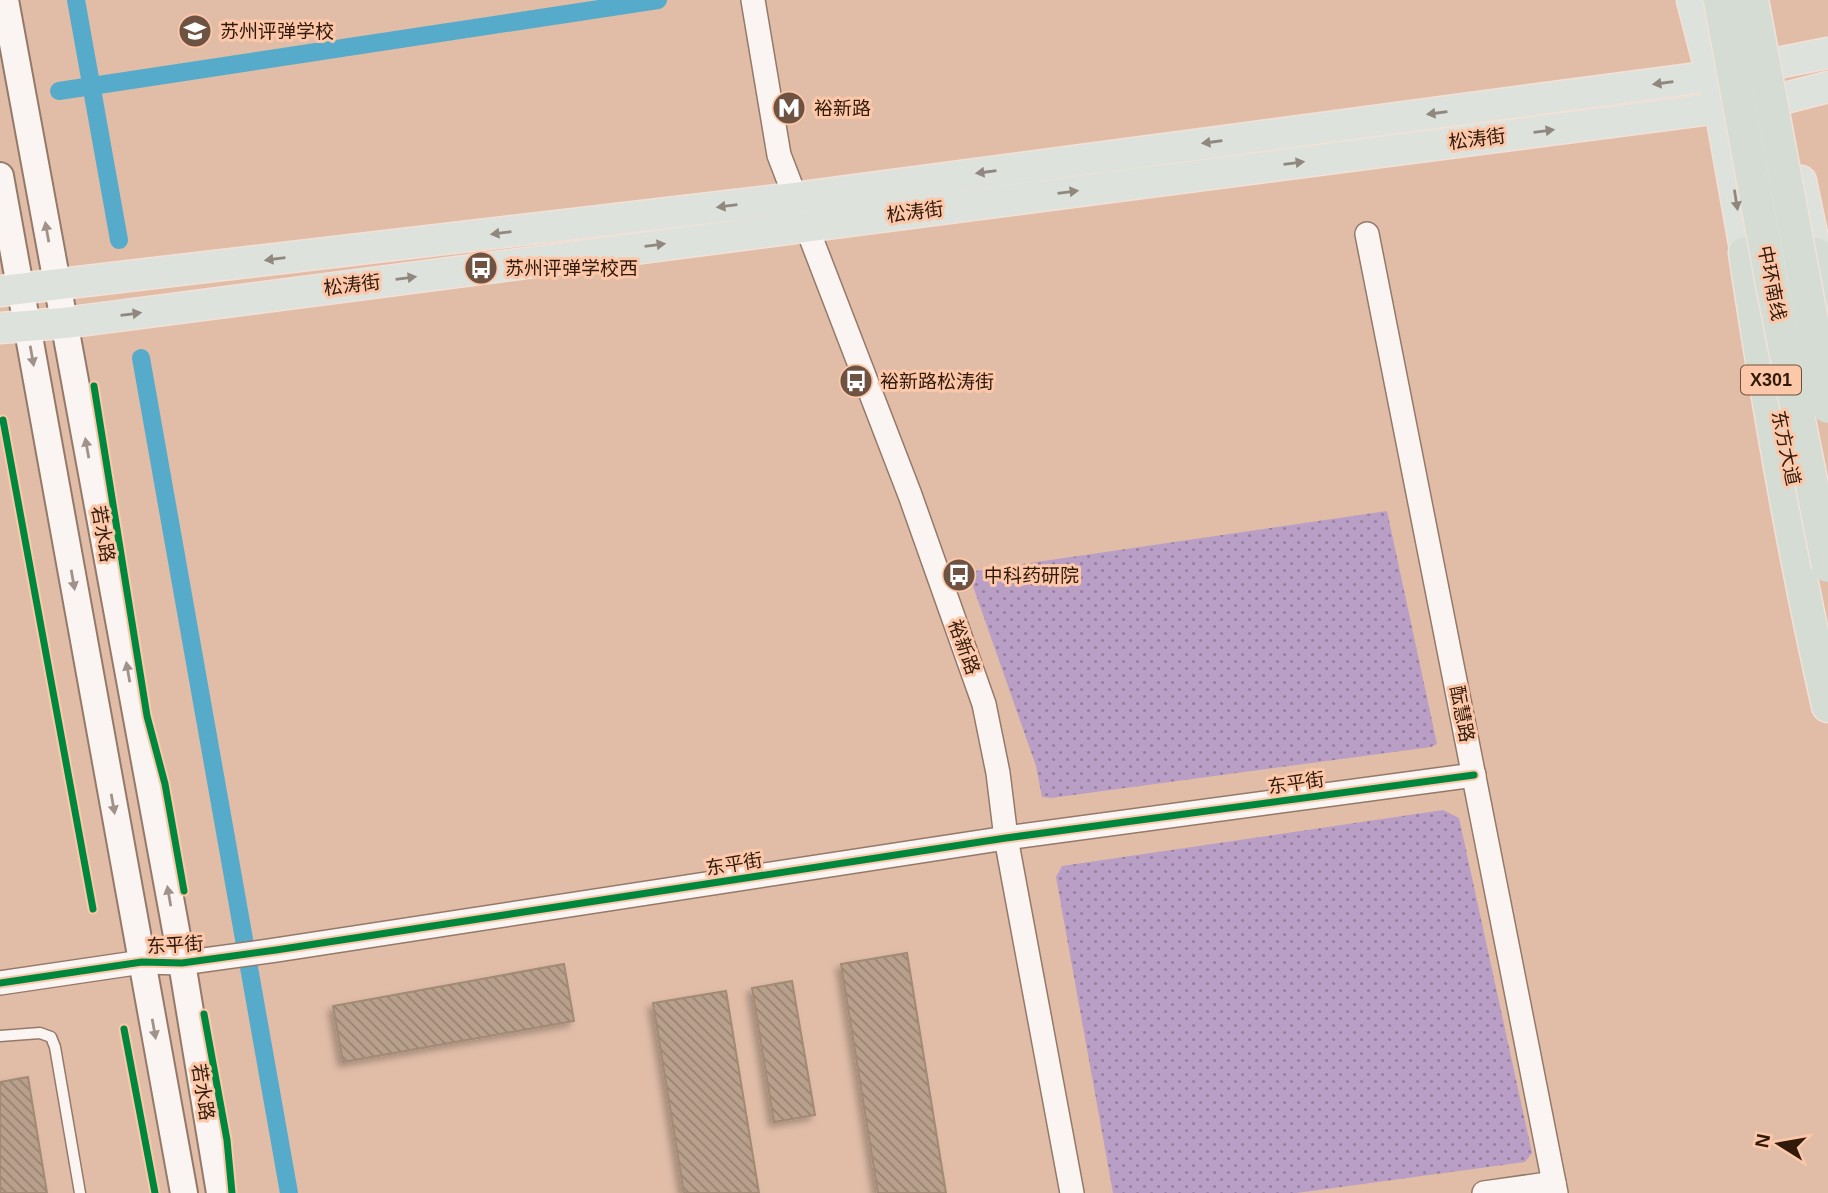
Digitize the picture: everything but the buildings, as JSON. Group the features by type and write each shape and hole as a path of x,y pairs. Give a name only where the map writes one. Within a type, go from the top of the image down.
{"highway":[{"name":"中环南线","path":"1720,0 1771,279 1828,566"},
{"name":"中环南线","path":"1752,0 1828,407"},
{"path":"1745,253 1768,407 1806,610 1828,706"},
{"path":"1816,254 1828,289"}],"main road":[{"name":"若水路","path":"5,0 182,963 219,1193"},
{"name":"东方大道","path":"1692,0 1720,108 1745,253 1828,650"},
{"path":"1768,0 1778,63 1828,311"},
{"name":"松涛街","path":"10,290 795,198 1712,76 1828,52"},
{"name":"松涛街","path":"13,327 64,323 1720,108 1785,98 1828,87"},
{"name":"若水路","path":"0,176 13,327 142,962 184,1193"}],"street":[{"name":"裕新路","path":"753,0 779,155 909,495 984,704 1072,1193"},
{"name":"酝慧路","path":"1367,234 1555,1188"},
{"name":"东平街","path":"0,983 142,962 182,963 276,950 1006,838 1474,775"},
{"path":"1484,1193 1555,1188"}],"lane":[{"path":"0,1036 40,1033 51,1037 55,1047 80,1193"}],"shaded area":[{"path":"1387,511 1437,744 1431,747 1051,798 1042,797 1036,766 968,572"},
{"path":"1443,810 1459,818 1532,1153 1525,1162 1297,1193 1113,1193 1056,877 1062,866"}],"waterway":[{"path":"76,0 119,240"},
{"path":"59,91 658,0"},
{"path":"141,358 289,1193"}],"cycle path":[{"path":"94,386 147,716 165,784 184,891"},
{"path":"3,420 93,909"},
{"path":"0,983 142,962 182,963 276,950 1006,838 1474,775"},
{"path":"204,1014 227,1140 232,1193"},
{"path":"124,1029 155,1193"}],"place":[{"name":"苏州评弹学校","path":"195,31"},
{"name":"裕新路","path":"789,108"},
{"name":"苏州评弹学校西","path":"481,268"},
{"name":"裕新路松涛街","path":"856,381"},
{"name":"中科药研院","path":"959,575"}]}
